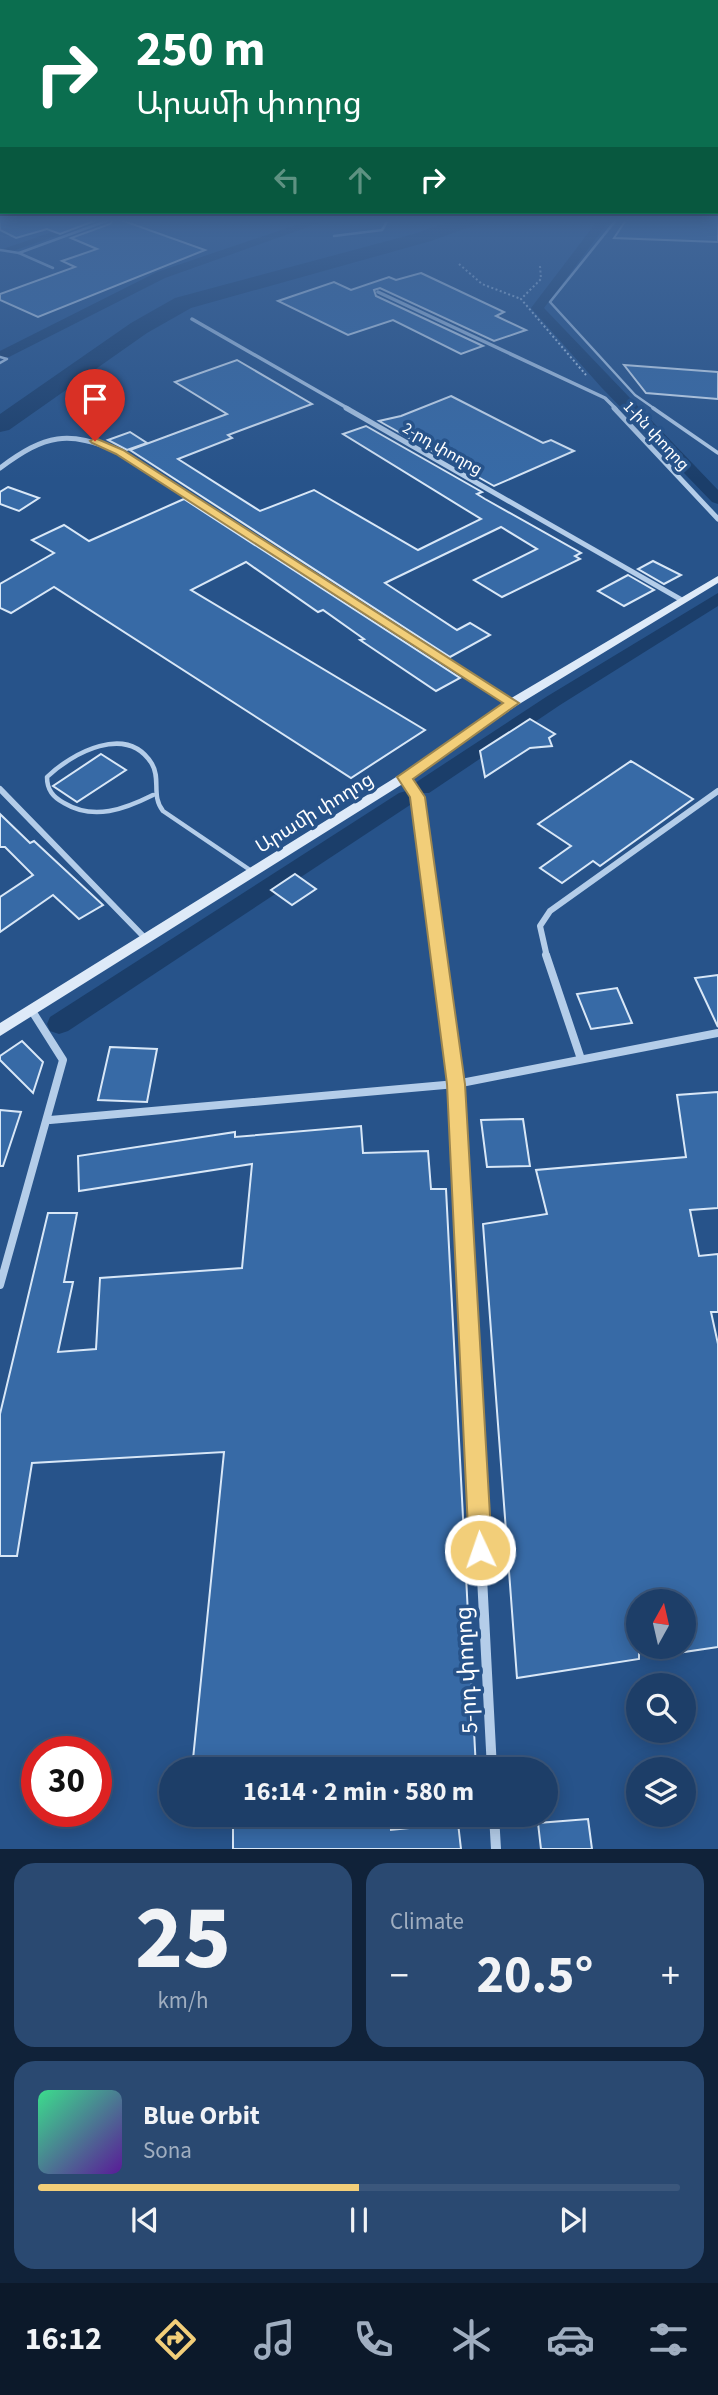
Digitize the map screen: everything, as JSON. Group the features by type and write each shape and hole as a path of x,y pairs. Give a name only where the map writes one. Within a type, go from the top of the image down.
{"main road":[{"name":"Արամի փողոց","path":"0,1030 405,777 512,703 680,599 718,579"}],"street":[{"name":"1-ին փողոց","path":"409,306 605,398 718,519"},
{"name":"2-րդ փողոց","path":"192,319 680,599"},
{"path":"0,468 46,439 67,434 108,446 512,703"},
{"name":"5-րդ փողոց","path":"405,777 417,797 456,1084 491,1757"},
{"path":"0,789 145,938"},
{"path":"581,1059 544,949 540,926 550,911 718,791"},
{"path":"0,1285 18,1216 50,1120 63,1060 32,1011"},
{"path":"50,1120 456,1084 718,1033"},
{"path":"495,1827 496,1849"}],"lane":[{"path":"554,306 635,395 718,453"},
{"path":"0,357 7,359 0,363"},
{"path":"153,795 134,806 107,813 76,811 54,796 47,786 47,777 59,764 77,753 100,746 118,745 135,750 152,764 155,777 153,795 167,816 254,873"}],"path":[{"path":"527,306 605,398"}],"building":[{"path":"14,306 65,306 38,317"},
{"path":"289,306 398,306 483,346 461,354 393,320 348,335"},
{"path":"419,306 492,306 504,312 496,316 526,330 494,341"},
{"path":"237,360 312,404 228,435 232,438 178,459 260,511 314,490 418,550 481,519 343,434 366,426 482,492 477,494 485,499 581,553 575,556 580,559 502,597 474,580 537,549 501,527 385,583 457,630 470,623 490,635 450,657 130,450 227,414 175,382"},
{"path":"624,365 718,372 718,399 646,393"},
{"path":"451,396 543,443 551,440 574,451 494,486 379,421 401,416"},
{"path":"130,432 147,443 127,450 108,440"},
{"path":"8,487 39,498 19,511 0,504 0,492"},
{"path":"184,499 460,678 436,691 360,640 364,639 323,610 318,612 246,562 191,590 425,730 351,778 54,587 11,613 0,608 0,584 54,553 32,540 64,525 89,541"},
{"path":"653,561 681,575 664,584 638,569"},
{"path":"628,575 654,590 624,606 598,591"},
{"path":"530,719 555,734 549,738 552,746 530,748 485,777 480,751"},
{"path":"101,754 126,770 77,802 53,786"},
{"path":"631,761 693,799 600,866 593,861 562,883 540,868 571,846 538,824"},
{"path":"0,814 30,843 34,841 103,905 79,919 53,895 0,932 0,897 33,875 5,847 0,847"},
{"path":"295,874 316,889 292,905 271,890"},
{"path":"718,975 718,1027 695,978"},
{"path":"617,988 632,1023 591,1029 577,994"},
{"path":"22,1041 43,1062 33,1093 0,1060 0,1056"},
{"path":"110,1047 157,1049 147,1102 98,1100"},
{"path":"718,1092 718,1208 690,1210 699,1256 718,1254 718,1312 711,1312 718,1344 718,1647 696,1650 696,1589 626,1589 626,1659 639,1659 517,1678 483,1224 547,1214 536,1170 686,1157 677,1095"},
{"path":"0,1110 21,1112 3,1166 0,1166"},
{"path":"523,1119 530,1166 487,1167 481,1120"},
{"path":"361,1126 363,1153 428,1151 431,1189 446,1189 475,1757 193,1757 224,1452 32,1463 17,1556 0,1556 0,1414 48,1213 77,1213 64,1282 73,1282 58,1352 96,1349 100,1278 242,1268 252,1164 79,1191 78,1156 235,1132 235,1137"},
{"path":"588,1819 592,1849 541,1849 538,1827 558,1827 558,1821"},
{"path":"233,1827 391,1827 391,1830 458,1827 461,1849 233,1849"}],"waterway":[{"path":"4,354 99,306"},
{"path":"0,425 139,328 177,306"},
{"path":"538,306 537,308 606,384 718,499"},
{"path":"422,788 553,701 718,598"},
{"path":"59,1024 406,798"}],"route":[{"path":"95,441 120,452 512,703 405,777 417,797 456,1084 480,1550"}]}
